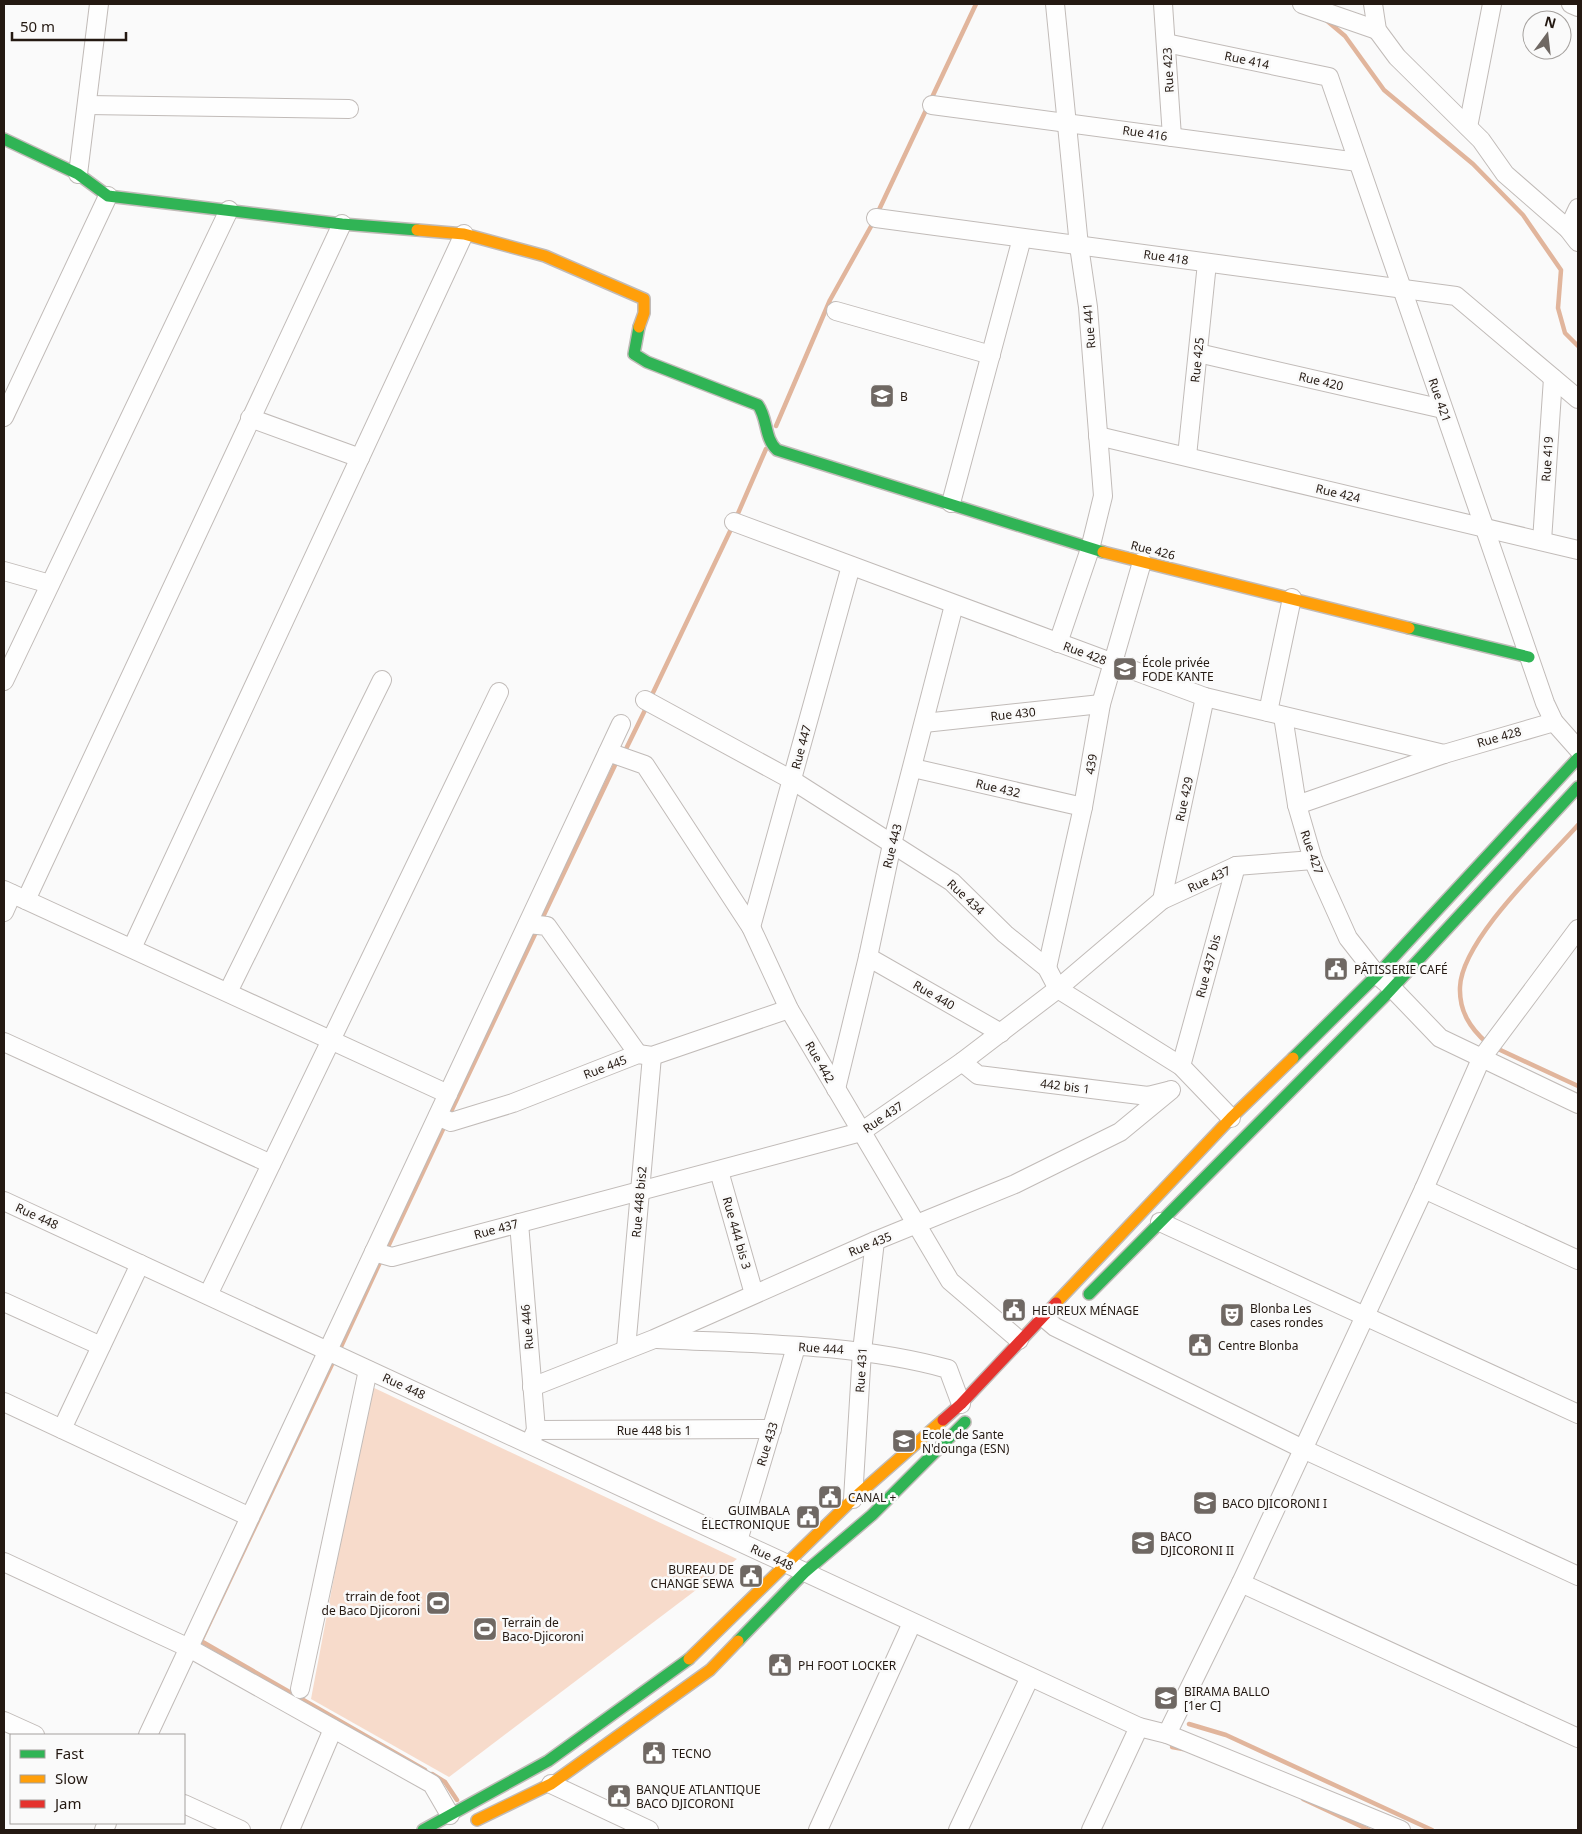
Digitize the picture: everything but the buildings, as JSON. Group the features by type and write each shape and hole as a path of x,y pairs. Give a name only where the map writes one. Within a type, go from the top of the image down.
{"main road":[{"path":"4,139 78,174 108,196 342,224 464,234"},
{"name":"Rue 426","path":"464,234 544,256 644,299 646,306 633,343 634,354 647,362 747,399 759,406 763,415 764,427 775,449 951,503 1090,549 1529,656"},
{"path":"464,1827 550,1784 710,1670 805,1572 872,1515 967,1408 1019,1340 1051,1325 1231,1118 1377,975 1578,758"},
{"path":"1083,1299 1385,996 1578,787"},
{"path":"423,1830 548,1761 686,1662 853,1499 967,1408"}],"street":[{"path":"78,174 99,4"},
{"name":"Rue 441","path":"1055,4 1079,246 1088,307 1103,496 1090,549 1058,643"},
{"name":"Rue 423","path":"1163,4 1172,137"},
{"path":"1302,4 1377,30"},
{"path":"1373,4 1377,30 1397,56 1481,140 1505,174 1573,236"},
{"path":"1468,127 1492,4"},
{"path":"1571,4 1578,6"},
{"name":"Rue 414","path":"1166,43 1328,77"},
{"name":"Rue 421","path":"1328,77 1545,703 1554,722 1578,750"},
{"path":"87,105 349,109"},
{"name":"Rue 416","path":"932,105 1358,162"},
{"path":"4,416 108,196"},
{"path":"1573,236 1578,208"},
{"path":"4,681 230,210"},
{"name":"Rue 418","path":"876,218 1456,296 1553,378"},
{"path":"4,912 250,418 342,224"},
{"path":"132,948 464,234"},
{"path":"951,503 1022,238"},
{"name":"Rue 425","path":"1187,456 1207,263"},
{"path":"836,311 991,355"},
{"name":"Rue 420","path":"1198,353 1443,409"},
{"path":"1553,378 1578,399"},
{"name":"Rue 419","path":"1542,541 1553,378"},
{"path":"250,418 360,458"},
{"name":"Rue 424","path":"1098,436 1578,550"},
{"name":"Rue 428","path":"734,522 1205,697 1444,754"},
{"name":"439","path":"1047,968 1083,807 1101,704 1142,562"},
{"name":"Rue 447","path":"751,928 851,566"},
{"path":"4,571 50,584"},
{"name":"Rue 427","path":"1292,598 1275,714 1297,805 1313,860 1348,938 1377,975 1392,987 1440,1038 1578,1104"},
{"name":"Rue 443","path":"836,1089 868,957 892,844 954,605"},
{"path":"228,992 382,680"},
{"path":"208,1295 499,692"},
{"name":"Rue 429","path":"1162,900 1205,697"},
{"name":"Rue 434","path":"645,700 792,780 952,882 1005,934 1047,968 1058,989"},
{"name":"Rue 430","path":"924,723 1101,704"},
{"name":"Rue 428","path":"1297,805 1444,754 1554,722"},
{"path":"148,1734 327,1351 382,1254 444,1118 448,1094 621,724"},
{"name":"Rue 442","path":"608,752 645,766 751,928 789,1009 950,1281 1019,1340"},
{"name":"Rue 432","path":"913,768 1083,807"},
{"name":"Rue 437","path":"382,1254 519,1223 861,1132 1001,1033 1058,989 1162,900 1236,866 1313,860"},
{"name":"Rue 437 bis","path":"1181,1066 1236,866"},
{"path":"14,894 448,1094"},
{"path":"528,924 547,926 645,1055"},
{"path":"1167,1734 1241,1583 1424,1189 1481,1059 1578,929"},
{"name":"Rue 440","path":"868,957 1001,1033"},
{"path":"1058,989 1181,1066 1231,1118"},
{"name":"Rue 445","path":"444,1118 513,1103 645,1055 789,1009"},
{"path":"4,1042 271,1164"},
{"name":"Rue 448 bis2","path":"626,1349 640,1192 645,1055"},
{"name":"442 bis 1","path":"962,1062 978,1075 1148,1096 1171,1090"},
{"name":"Rue 435","path":"532,1387 654,1338 875,1241 1015,1184 1120,1132 1171,1090 1196,1082"},
{"name":"Rue 444 bis 3","path":"719,1171 754,1294"},
{"path":"1424,1189 1578,1260"},
{"name":"Rue 448","path":"4,1201 368,1370 533,1438 738,1541 1139,1727 1167,1734 1402,1830"},
{"path":"1160,1222 1578,1414"},
{"name":"Rue 446","path":"519,1223 532,1387 533,1438"},
{"name":"Rue 431","path":"853,1499 862,1351 875,1241"},
{"path":"62,1429 140,1264"},
{"path":"4,1302 101,1346"},
{"path":"1051,1325 1303,1449 1578,1576"},
{"name":"Rue 444","path":"654,1338 862,1351 917,1360 948,1368 967,1408"},
{"name":"Rue 433","path":"738,1541 796,1346"},
{"path":"300,1689 368,1370"},
{"path":"4,1402 250,1517"},
{"name":"Rue 448 bis 1","path":"533,1438 772,1429"},
{"path":"4,1562 189,1648 432,1784 450,1815"},
{"path":"1241,1583 1578,1738"},
{"path":"818,1830 912,1623"},
{"path":"958,1830 1030,1677"},
{"path":"4,1721 32,1734"},
{"path":"1091,1830 1139,1727"},
{"path":"290,1830 333,1729"},
{"path":"550,1784 649,1830"},
{"path":"185,1804 241,1830"}],"shaded area":[{"name":"Terrain de Baco-Djicoroni","path":"370,1386 737,1559 449,1777 311,1699"}],"waterway":[{"path":"877,214 976,4"},
{"path":"1326,20 1345,36 1384,90 1473,164 1523,215 1561,270 1558,308 1565,333 1578,346"},
{"path":"776,426 830,300 874,221"},
{"path":"736,518 766,449"},
{"path":"650,699 733,525"},
{"path":"626,749 647,706"},
{"path":"541,921 616,763"},
{"path":"1487,1043 1475,1031 1461,1004 1460,987 1464,968 1475,946 1490,924 1527,879 1578,825"},
{"path":"448,1118 537,930"},
{"path":"1496,1048 1578,1086"},
{"path":"386,1251 445,1125"},
{"path":"339,1351 382,1258"},
{"path":"335,1358 201,1641 425,1770"},
{"path":"1189,1724 1226,1735 1432,1830"},
{"path":"1172,1747 1183,1749"},
{"path":"432,1774 445,1782 457,1800"},
{"path":"1303,1799 1369,1830"}],"traffic: fast":[{"path":"4,139 78,174 108,196 342,224 417,230"},
{"path":"639,327 634,354 647,362 758,405 770,440 777,450 1103,552"},
{"path":"1409,628 1529,657"},
{"path":"1293,1058 1377,975 1578,758"},
{"path":"1089,1294 1385,996 1578,787"},
{"path":"738,1641 805,1572 872,1515 965,1422"},
{"path":"423,1830 548,1761 689,1659"}],"traffic: slow":[{"path":"417,230 464,234 545,256 644,299 644,313 639,327"},
{"path":"1103,552 1409,628"},
{"path":"1056,1303 1231,1118 1293,1058"},
{"path":"689,1659 853,1499 943,1420"},
{"path":"477,1820 551,1784 710,1670 738,1641"}],"traffic: jam":[{"path":"943,1420 961,1404 1056,1303"}],"place":[{"name":"B","path":"882,396"},
{"name":"École privée FODE KANTE","path":"1125,669"},
{"name":"PÂTISSERIE CAFÉ","path":"1336,969"},
{"name":"HEUREUX MÉNAGE","path":"1014,1310"},
{"name":"Blonba Les cases rondes","path":"1232,1315"},
{"name":"Centre Blonba","path":"1200,1345"},
{"name":"Ecole de Sante N'dounga (ESN)","path":"904,1441"},
{"name":"CANAL +","path":"830,1497"},
{"name":"BACO DJICORONI I","path":"1205,1503"},
{"name":"GUIMBALA ÉLECTRONIQUE","path":"808,1517"},
{"name":"BACO DJICORONI II","path":"1143,1543"},
{"name":"BUREAU DE CHANGE SEWA","path":"751,1576"},
{"name":"trrain de foot de Baco Djicoroni","path":"438,1603"},
{"name":"Terrain de Baco-Djicoroni","path":"485,1629"},
{"name":"PH FOOT LOCKER","path":"780,1665"},
{"name":"BIRAMA BALLO [1er C]","path":"1166,1698"},
{"name":"TECNO","path":"654,1753"},
{"name":"BANQUE ATLANTIQUE BACO DJICORONI","path":"619,1796"}]}
